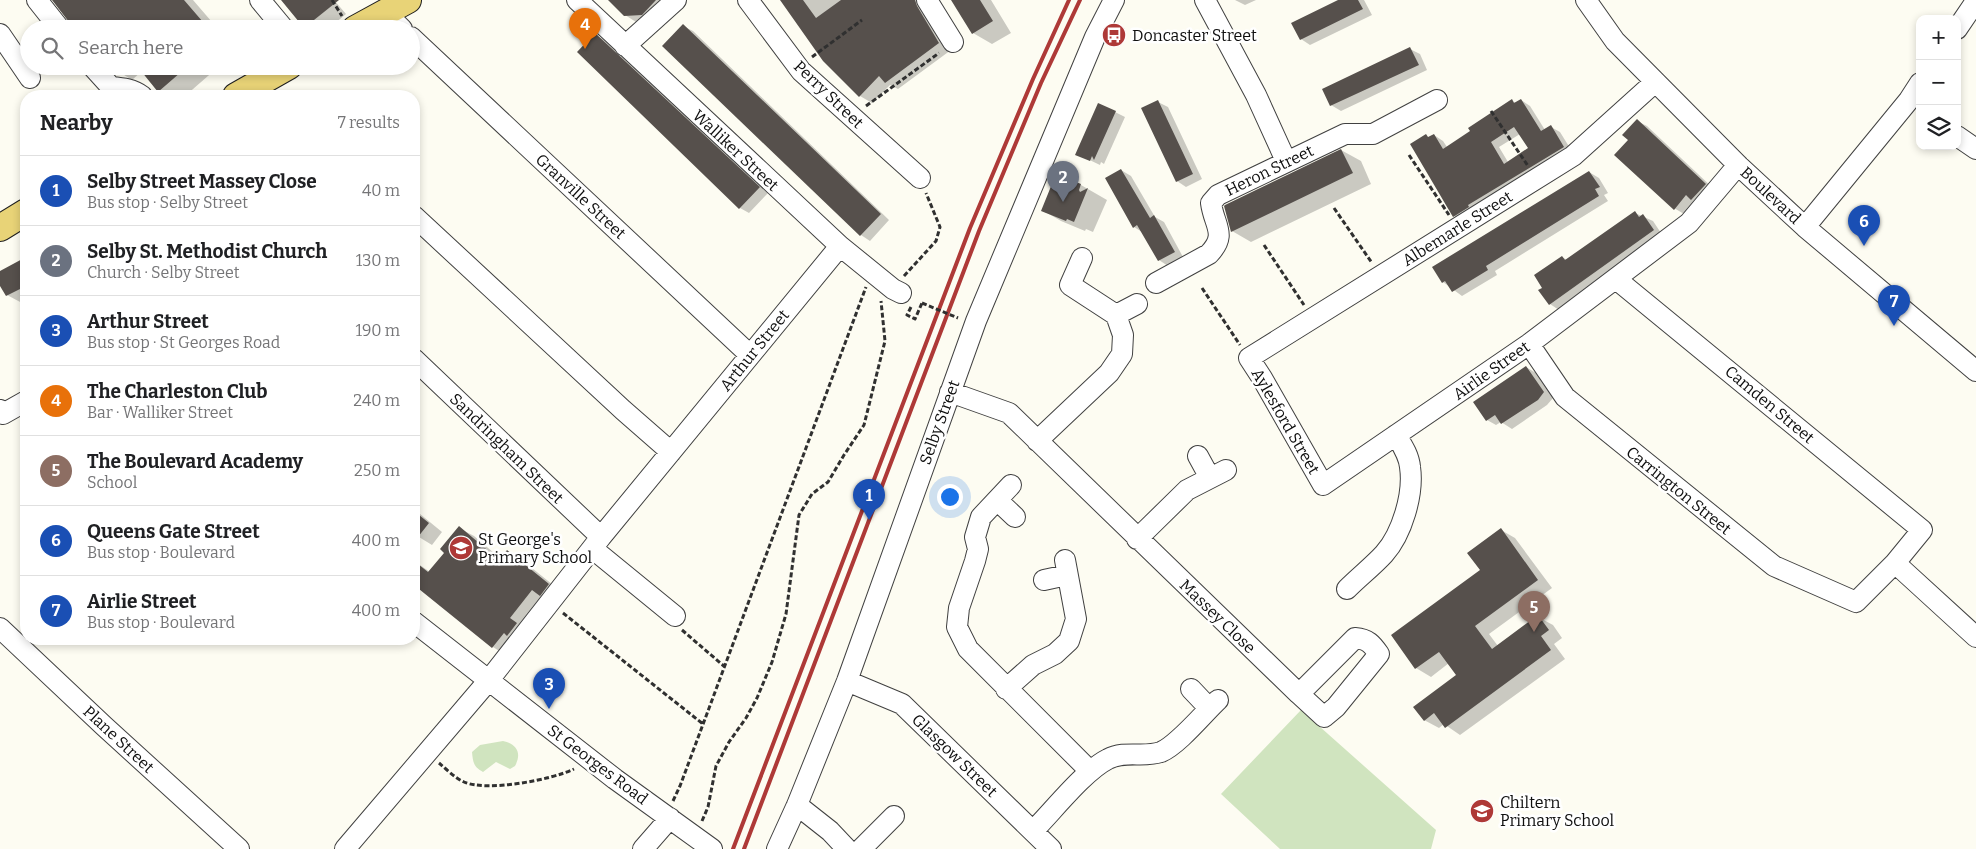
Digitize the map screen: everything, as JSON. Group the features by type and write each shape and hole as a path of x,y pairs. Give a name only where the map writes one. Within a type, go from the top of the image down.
{"main road":[{"path":"395,20 408,0"},
{"path":"247,90 273,75"},
{"path":"0,228 20,216"}],"street":[{"path":"37,0 53,20"},
{"path":"260,0 277,20"},
{"name":"Walliker Street","path":"578,0 840,246 886,282"},
{"path":"626,46 676,0"},
{"name":"Perry Street","path":"748,0 798,68 920,178"},
{"path":"926,0 953,42"},
{"name":"Selby Street","path":"777,849 797,805 847,680 976,321 1095,37 1114,0"},
{"path":"1205,0 1256,95 1286,161"},
{"name":"Boulevard","path":"1586,0 1615,42 1738,165 1805,227 1976,371"},
{"path":"1961,23 1976,1"},
{"path":"0,34 20,63"},
{"name":"Granville Street","path":"420,45 750,355"},
{"path":"100,75 111,87 131,90"},
{"name":"Albemarle Street","path":"1249,358 1573,156 1654,83"},
{"path":"1805,227 1916,97"},
{"name":"Heron Street","path":"1156,283 1208,254 1215,247 1220,232 1212,209 1211,203 1213,199 1286,161 1345,134 1373,134 1437,100"},
{"path":"1961,139 1976,149"},
{"name":"Airlie Street","path":"1323,485 1529,344 1689,223 1738,165"},
{"path":"420,222 623,410 671,452"},
{"name":"Arthur Street","path":"345,849 489,680 597,543 840,246"},
{"path":"1037,441 1109,373 1122,354 1123,335 1116,315 1070,285 1082,258"},
{"name":"Camden Street","path":"1616,279 1922,530 1895,563"},
{"path":"1116,315 1137,304"},
{"name":"Carrington Street","path":"1529,344 1565,397 1774,566 1856,602 1895,563"},
{"name":"Aylesford Street","path":"1249,358 1323,485"},
{"name":"Sandringham Street","path":"420,365 597,543 674,616"},
{"name":"Massey Close","path":"950,392 1009,413 1137,539 1299,694 1324,717 1336,707 1379,654 1372,644 1365,639 1355,638 1299,694"},
{"path":"0,410 3,414 20,404"},
{"path":"1347,589 1385,553 1404,519 1411,484 1410,466 1406,452 1396,435"},
{"path":"1137,539 1187,490 1218,474 1198,456"},
{"path":"1011,486 980,517 975,537 978,549 959,608 956,627 968,649 1090,771"},
{"path":"997,500 1015,517"},
{"path":"1895,563 1976,636"},
{"path":"1006,689 1033,665 1055,654 1069,641 1076,619 1066,567 1044,580"},
{"name":"St Georges Road","path":"420,627 594,762 712,849"},
{"name":"Plane Street","path":"0,628 104,726 240,849"},
{"name":"Glasgow Street","path":"847,680 902,704 1052,849"},
{"path":"1033,831 1090,771 1109,758 1130,754 1148,755 1162,752 1174,744 1214,704 1190,689"},
{"path":"797,805 830,831 847,849"},
{"path":"643,849 668,816"},
{"path":"861,849 894,816"}],"path":[{"path":"798,68 862,20"},
{"path":"851,117 953,42"},
{"path":"1491,111 1537,179"},
{"path":"1409,155 1457,228"},
{"path":"668,816 725,668 886,282 936,241 940,227 920,178"},
{"path":"1334,208 1381,276"},
{"path":"1264,245 1312,318"},
{"path":"696,837 708,807 716,766 728,742 746,718 757,698 772,662 786,614 798,514 812,494 828,482 864,425 885,341 886,282"},
{"path":"1202,288 1249,358"},
{"path":"922,303 958,318"},
{"path":"550,602 703,724"},
{"path":"674,616 674,624 725,668"},
{"path":"428,753 462,781 474,785 544,780 576,768 584,772 594,762"}],"green space":[{"path":"1301,710 1436,830 1431,849 1280,849 1221,794"},
{"path":"503,741 512,744 517,750 518,757 515,766 510,769 496,762 483,772 476,766 472,752 480,745"}],"building":[{"path":"52,0 184,0 201,20 67,20"},
{"path":"281,0 339,0 314,20 297,20"},
{"path":"608,0 656,0 642,15 624,16"},
{"path":"780,0 803,0 816,18 841,0 915,0 939,43 885,83 879,76 859,97 823,61"},
{"path":"951,0 980,0 993,21 972,34"},
{"path":"1338,0 1358,0 1363,9 1300,40 1291,23"},
{"path":"683,24 881,214 860,236 662,46"},
{"path":"595,33 760,187 739,209 577,52"},
{"path":"1410,47 1419,65 1330,106 1322,89"},
{"path":"144,75 178,75 160,90 156,90"},
{"path":"1512,99 1514,103 1521,99 1541,131 1551,125 1564,147 1468,205 1469,207 1453,217 1410,144 1426,134 1428,137 1434,134 1443,149 1470,131 1468,128","holes":["1514,127 1528,148 1504,164 1491,142"]},
{"path":"1158,100 1193,174 1176,182 1141,108"},
{"path":"1098,103 1116,111 1094,160 1092,156 1090,161 1075,155"},
{"path":"1637,119 1706,184 1691,200 1686,195 1674,210 1614,155 1628,140 1622,135"},
{"path":"1341,149 1353,173 1231,232 1225,205"},
{"path":"1121,169 1150,218 1154,215 1175,252 1158,261 1137,225 1133,228 1105,178"},
{"path":"1589,171 1600,187 1595,189 1599,196 1486,266 1488,270 1452,292 1445,281 1442,283 1432,267"},
{"path":"1056,174 1081,184 1080,192 1088,188 1074,222 1067,219 1066,221 1041,211"},
{"path":"1635,211 1639,217 1643,214 1654,230 1549,305 1538,290 1542,288 1534,275 1562,256 1565,260"},
{"path":"20,260 20,289 6,296 0,286 0,271"},
{"path":"1526,366 1544,392 1538,400 1501,424 1495,415 1486,421 1473,402"},
{"path":"420,516 429,523 420,534"},
{"name":"St George's Primary School","path":"459,526 499,560 507,550 549,584 540,596 532,590 510,618 517,623 507,636 504,633 492,648 420,590 420,566 428,572 444,553 440,549"},
{"path":"1501,528 1538,580 1475,626 1492,649 1538,615 1549,630 1541,636 1551,650 1445,728 1434,713 1424,721 1413,707 1456,675 1439,652 1415,669 1391,635 1480,570 1467,553"}],"railway":[{"path":"733,849 970,228 1033,79 1069,0"},
{"path":"744,849 979,231 1041,83 1080,0"}],"place":[{"name":"Doncaster Street","path":"1114,35"},
{"name":"The Charleston Club","path":"585,49"},
{"name":"Selby St. Methodist Church","path":"1063,202"},
{"name":"Queens Gate Street","path":"1864,246"},
{"name":"Airlie Street","path":"1894,326"},
{"name":"Selby Street Massey Close","path":"869,520"},
{"name":"St George's Primary School","path":"461,548"},
{"name":"The Boulevard Academy","path":"1534,632"},
{"name":"Arthur Street","path":"549,709"},
{"name":"Chiltern Primary School","path":"1482,811"}]}
